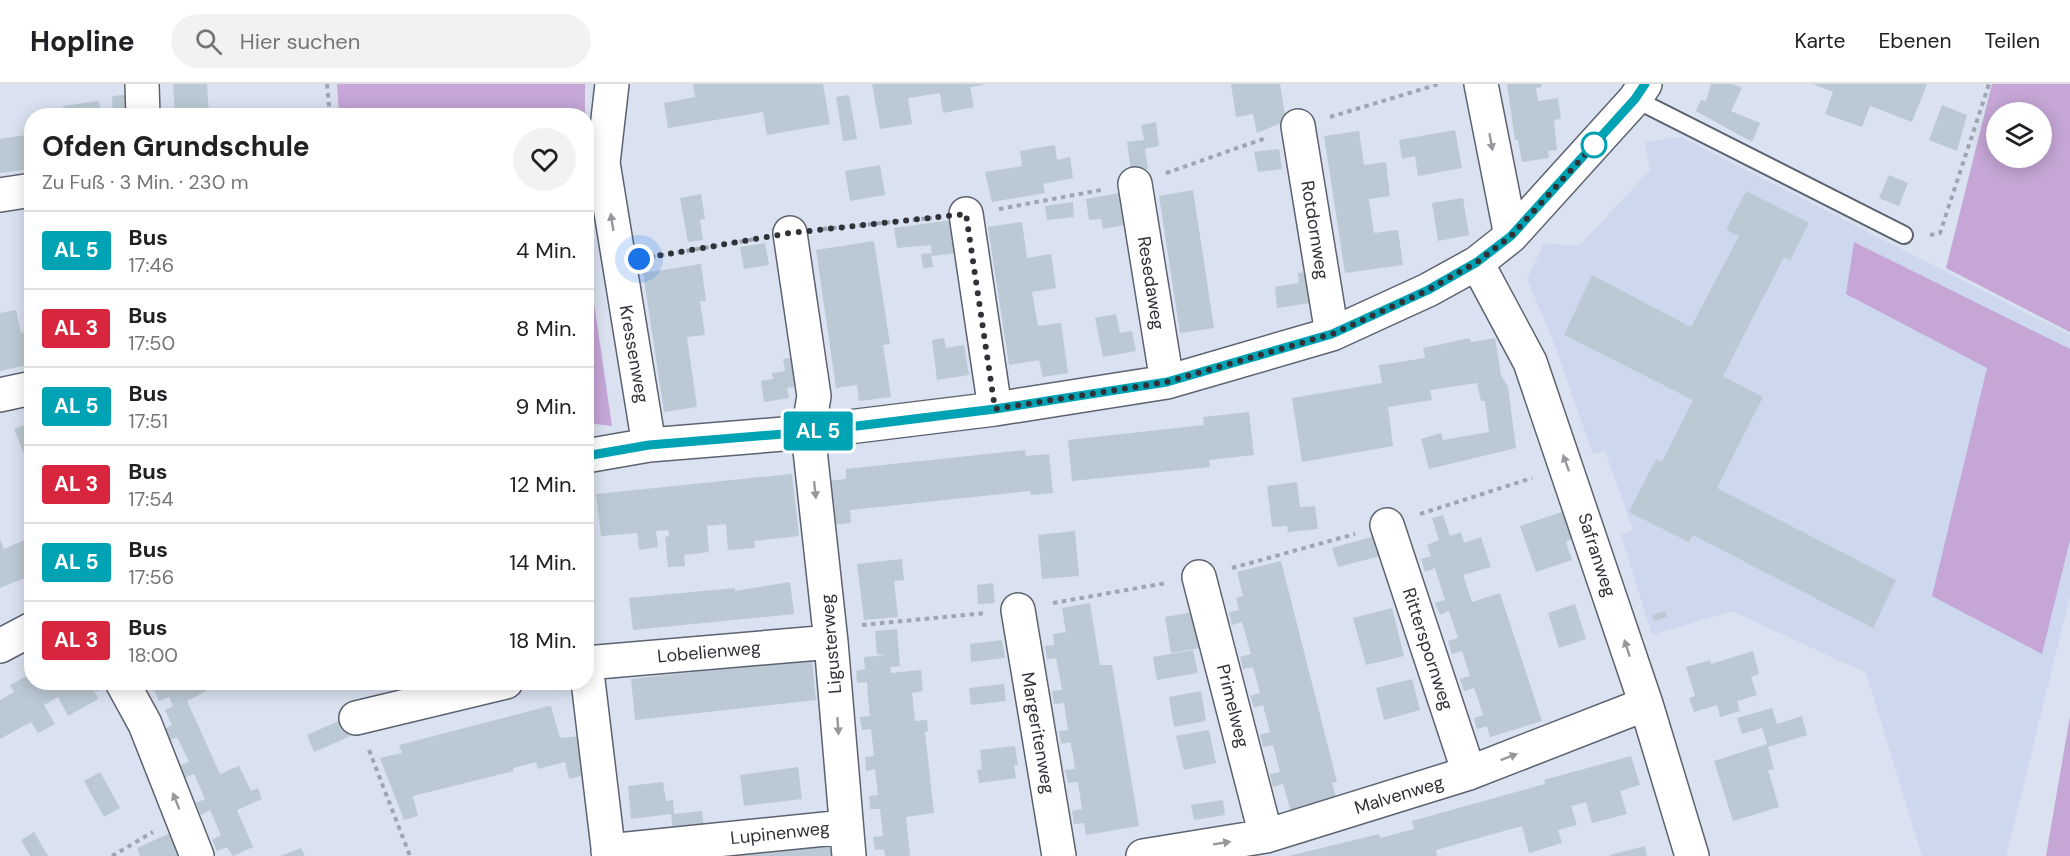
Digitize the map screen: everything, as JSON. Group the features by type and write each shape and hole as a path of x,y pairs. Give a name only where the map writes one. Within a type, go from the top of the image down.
{"street":[{"path":"142,84 143,108"},
{"name":"Kressenweg","path":"612,84 603,163 649,445"},
{"path":"1481,84 1511,236"},
{"path":"594,455 649,445 808,432 995,409 1167,382 1332,334 1428,290 1477,262 1511,236 1640,92"},
{"name":"Rotdornweg","path":"1298,126 1332,334"},
{"name":"Resedaweg","path":"1135,184 1167,382"},
{"path":"0,195 24,191"},
{"path":"966,214 995,409"},
{"name":"Ligusterweg","path":"790,233 814,396 808,432 831,642 847,841"},
{"name":"Safranweg","path":"1477,262 1530,362 1646,704 1692,856"},
{"path":"0,396 24,390"},
{"name":"Ritterspornweg","path":"1387,525 1469,773"},
{"name":"Primelweg","path":"1199,577 1266,836"},
{"name":"Margeritenweg","path":"1018,610 1059,856"},
{"path":"0,646 24,633"},
{"name":"Lobelienweg","path":"594,663 831,642"},
{"path":"126,690 145,724 197,856"},
{"path":"356,718 473,690"},
{"path":"589,690 608,854"},
{"name":"Malvenweg","path":"1143,856 1266,836 1469,773 1646,704"},
{"name":"Lupinenweg","path":"608,854 847,841"}],"lane":[{"path":"1640,92 1904,235"}],"path":[{"path":"327,84 329,108"},
{"path":"618,263 790,233 966,214 1135,184 1298,126 1439,84"},
{"path":"1904,235 1921,237 1940,233 1989,84"},
{"path":"356,718 410,856"},
{"path":"112,856 182,815"}],"shaded area":[{"path":"337,84 585,84 585,108 339,108"},
{"path":"1992,84 2070,84 2070,332 1946,268 1986,108 1986,168 2052,168 2052,102 1988,102"},
{"path":"1681,137 2070,335 2070,596 2006,856 1922,856 1866,673 1732,611 1652,635 1621,535 1633,530 1605,451 1593,454 1552,338 1527,279 1544,243 1579,246 1650,170 1645,142"},
{"path":"1854,242 2070,349 2070,540 2042,654 1932,596 1987,368 1846,294"},
{"path":"594,303 612,426 594,424"},
{"path":"2070,716 2070,856 2046,856"}],"building":[{"path":"173,84 207,84 208,108 174,108"},
{"path":"693,84 823,84 830,124 767,135 763,112 668,128 664,103 695,97"},
{"path":"872,84 983,85 970,87 974,107 943,113 940,93 908,98 912,124 880,129"},
{"path":"1231,84 1280,84 1286,121 1257,133 1253,114 1236,117"},
{"path":"1507,84 1541,84 1542,87 1536,88 1538,101 1558,98 1561,119 1554,120 1557,150 1548,151 1549,158 1522,162 1518,140 1515,140"},
{"path":"1711,84 1732,84 1742,88 1731,111 1760,123 1752,142 1696,111 1701,100 1706,101"},
{"path":"1813,84 1927,84 1912,122 1870,106 1862,127 1825,114 1833,92"},
{"path":"134,94 135,108 113,108 112,96"},
{"path":"849,95 857,139 843,141 836,97"},
{"path":"99,101 100,108 63,108 63,106"},
{"path":"1942,105 1967,115 1957,151 1929,140"},
{"path":"1156,122 1159,146 1145,149 1148,169 1131,172 1127,142 1144,140 1141,125"},
{"path":"1455,130 1462,168 1418,176 1415,156 1402,159 1399,140"},
{"path":"1359,131 1364,165 1386,162 1390,196 1369,199 1374,233 1398,230 1403,265 1345,273 1324,136"},
{"path":"24,135 24,170 0,173 0,139"},
{"path":"1055,145 1057,160 1070,157 1073,178 1043,184 1045,193 992,202 985,172 1022,166 1020,151"},
{"path":"1279,149 1282,169 1258,172 1254,152"},
{"path":"880,165 885,195 850,201 845,171"},
{"path":"1889,175 1908,183 1899,206 1879,198"},
{"path":"1193,190 1214,328 1180,333 1159,196"},
{"path":"1130,191 1135,223 1103,229 1101,219 1089,220 1086,199"},
{"path":"1746,191 1809,223 1790,261 1784,257 1723,376 1763,397 1717,488 1896,580 1873,628 1693,535 1689,542 1629,512 1656,459 1662,462 1693,400 1564,335 1592,275 1691,327 1739,236 1726,230"},
{"path":"701,194 705,219 700,220 703,240 688,242 680,198"},
{"path":"1463,198 1469,235 1438,241 1432,203"},
{"path":"1073,202 1074,217 1047,220 1045,206"},
{"path":"959,219 964,252 932,256 931,245 897,248 894,228"},
{"path":"1022,222 1027,258 1051,254 1056,288 1032,292 1038,326 1061,323 1068,373 1043,377 1039,360 1009,365 988,227"},
{"path":"874,241 890,344 883,345 891,397 859,401 857,385 836,388 816,250"},
{"path":"765,243 769,265 744,269 740,247"},
{"path":"931,253 933,267 923,268 921,254"},
{"path":"701,264 706,301 700,301 705,335 687,337 697,407 664,412 643,273"},
{"path":"1314,271 1317,302 1277,308 1275,287 1299,283 1298,273"},
{"path":"16,310 21,333 24,332 24,366 0,371 0,313"},
{"path":"1116,314 1120,333 1132,331 1136,351 1103,357 1095,318"},
{"path":"944,338 946,348 964,345 969,375 937,380 932,340"},
{"path":"1470,338 1471,342 1495,338 1501,375 1508,387 1516,448 1429,469 1421,439 1441,433 1443,440 1489,432 1485,401 1481,401 1477,383 1430,390 1432,400 1388,407 1393,446 1302,462 1292,398 1382,383 1379,365 1425,358 1423,348"},
{"path":"803,356 807,385 787,388 789,398 764,402 761,381 773,379 772,373 785,371 783,359"},
{"path":"1249,412 1254,455 1209,460 1210,467 1072,481 1068,440 1204,425 1203,417"},
{"path":"24,425 24,454 14,429"},
{"path":"1025,450 1026,456 1049,454 1053,493 1031,495 1030,491 850,510 851,523 830,525 825,481 846,479 846,469"},
{"path":"792,474 799,536 754,541 755,548 728,550 726,524 707,526 709,552 684,555 685,566 668,567 665,537 669,536 668,530 656,531 658,547 639,550 637,533 601,536 596,494"},
{"path":"1297,482 1300,507 1315,506 1318,529 1288,532 1287,526 1272,527 1267,486"},
{"path":"1562,512 1572,539 1566,542 1572,560 1536,572 1520,526"},
{"path":"1443,515 1450,536 1461,532 1464,543 1481,537 1491,567 1463,575 1472,602 1500,593 1542,721 1490,737 1487,726 1477,729 1474,718 1483,715 1474,688 1464,691 1460,679 1470,676 1462,651 1452,654 1448,641 1458,638 1449,611 1440,615 1435,603 1445,600 1435,568 1425,572 1421,559 1431,556 1427,545 1439,540 1432,518"},
{"path":"1075,531 1079,576 1042,579 1038,535"},
{"path":"1382,534 1388,554 1338,567 1332,548"},
{"path":"0,540 4,549 24,540 24,578 0,588"},
{"path":"902,559 904,580 894,581 898,617 864,620 857,564"},
{"path":"1281,561 1337,782 1332,783 1337,801 1291,812 1283,784 1273,787 1270,774 1280,772 1273,745 1263,747 1260,735 1270,732 1263,705 1254,708 1250,696 1260,693 1253,667 1243,669 1240,657 1251,654 1242,622 1232,625 1229,612 1239,610 1236,598 1243,596 1237,572"},
{"path":"790,582 794,614 633,630 629,598 735,588 735,591"},
{"path":"993,583 995,603 978,604 977,585"},
{"path":"1090,603 1100,665 1112,665 1139,826 1086,835 1084,823 1074,824 1072,811 1082,809 1078,782 1068,783 1065,770 1075,769 1073,753 1070,742 1061,744 1059,731 1068,730 1064,703 1054,704 1052,691 1062,690 1056,658 1047,659 1045,646 1054,645 1053,634 1066,632 1062,608"},
{"path":"1575,604 1586,639 1559,648 1548,613"},
{"path":"1392,608 1404,656 1366,665 1353,618"},
{"path":"1199,611 1205,647 1171,653 1165,617"},
{"path":"1665,611 1667,617 1654,621 1652,615"},
{"path":"897,629 900,666 890,667 891,673 921,670 923,691 912,693 915,721 927,720 928,731 925,732 934,813 906,817 910,856 885,856 884,849 875,850 873,837 883,836 880,809 870,809 869,796 878,795 875,769 866,771 865,757 874,756 871,729 862,730 860,717 870,716 867,682 857,683 856,671 865,669 864,657 886,655 877,654 875,631"},
{"path":"1002,640 1005,658 971,662 970,644"},
{"path":"1193,650 1198,673 1157,680 1153,657"},
{"path":"1753,651 1759,674 1751,677 1757,695 1737,701 1740,711 1720,717 1717,705 1694,712 1689,698 1695,696 1686,667 1710,660 1711,664"},
{"path":"812,659 816,700 635,720 631,679"},
{"path":"24,677 24,690 94,690 98,699 68,716 58,697 44,705 55,724 38,733 31,722 0,739 0,700 14,692 10,685"},
{"path":"1412,679 1420,710 1384,720 1376,688"},
{"path":"1004,684 1006,701 971,705 969,688"},
{"path":"154,690 208,690 187,701 220,774 239,766 251,791 258,788 262,799 237,810 253,847 233,856 227,847 217,851 212,840 221,835 210,810 201,815 196,803 205,799 194,774 184,778 179,766 189,762 177,737 168,741 163,730 172,725 165,710 173,706 169,697 159,701"},
{"path":"1201,691 1206,721 1174,727 1169,697"},
{"path":"551,706 560,738 581,736 585,775 569,779 565,762 538,769 536,762 513,768 514,771 413,796 418,816 404,820 380,758 402,753 399,745"},
{"path":"1772,708 1777,724 1802,716 1807,735 1768,747 1774,769 1768,770 1779,807 1733,821 1714,761 1767,744 1762,728 1742,734 1737,718"},
{"path":"345,718 353,735 314,752 307,735"},
{"path":"1209,730 1216,763 1184,770 1176,736"},
{"path":"1015,746 1018,765 1014,765 1016,778 979,783 977,770 982,769 980,750"},
{"path":"1631,756 1640,785 1620,791 1627,814 1592,823 1586,802 1571,806 1577,825 1558,830 1562,843 1529,853 1522,826 1436,850 1437,856 1289,856 1379,834 1380,838 1414,829 1412,821 1545,784 1544,780"},
{"path":"798,767 802,799 744,806 740,775"},
{"path":"100,772 120,808 104,817 84,781"},
{"path":"663,782 666,801 673,800 674,814 702,811 704,830 673,833 671,814 631,819 628,786"},
{"path":"1223,800 1225,815 1194,820 1191,805"},
{"path":"34,832 48,856 30,856 21,840"},
{"path":"170,833 181,856 140,856 137,848"},
{"path":"833,844 834,856 735,856 735,855"},
{"path":"1645,846 1647,856 1610,856 1610,855"},
{"path":"301,848 305,856 280,856"}],"bus line":[{"path":"594,455 649,445 808,432 923,416 995,409 1167,382 1332,334 1428,290 1477,262 1511,236 1635,99 1645,84"}],"route":[{"path":"639,259 790,233 966,214 995,409 1167,382 1332,334 1428,290 1477,262 1511,236 1594,145"}]}
